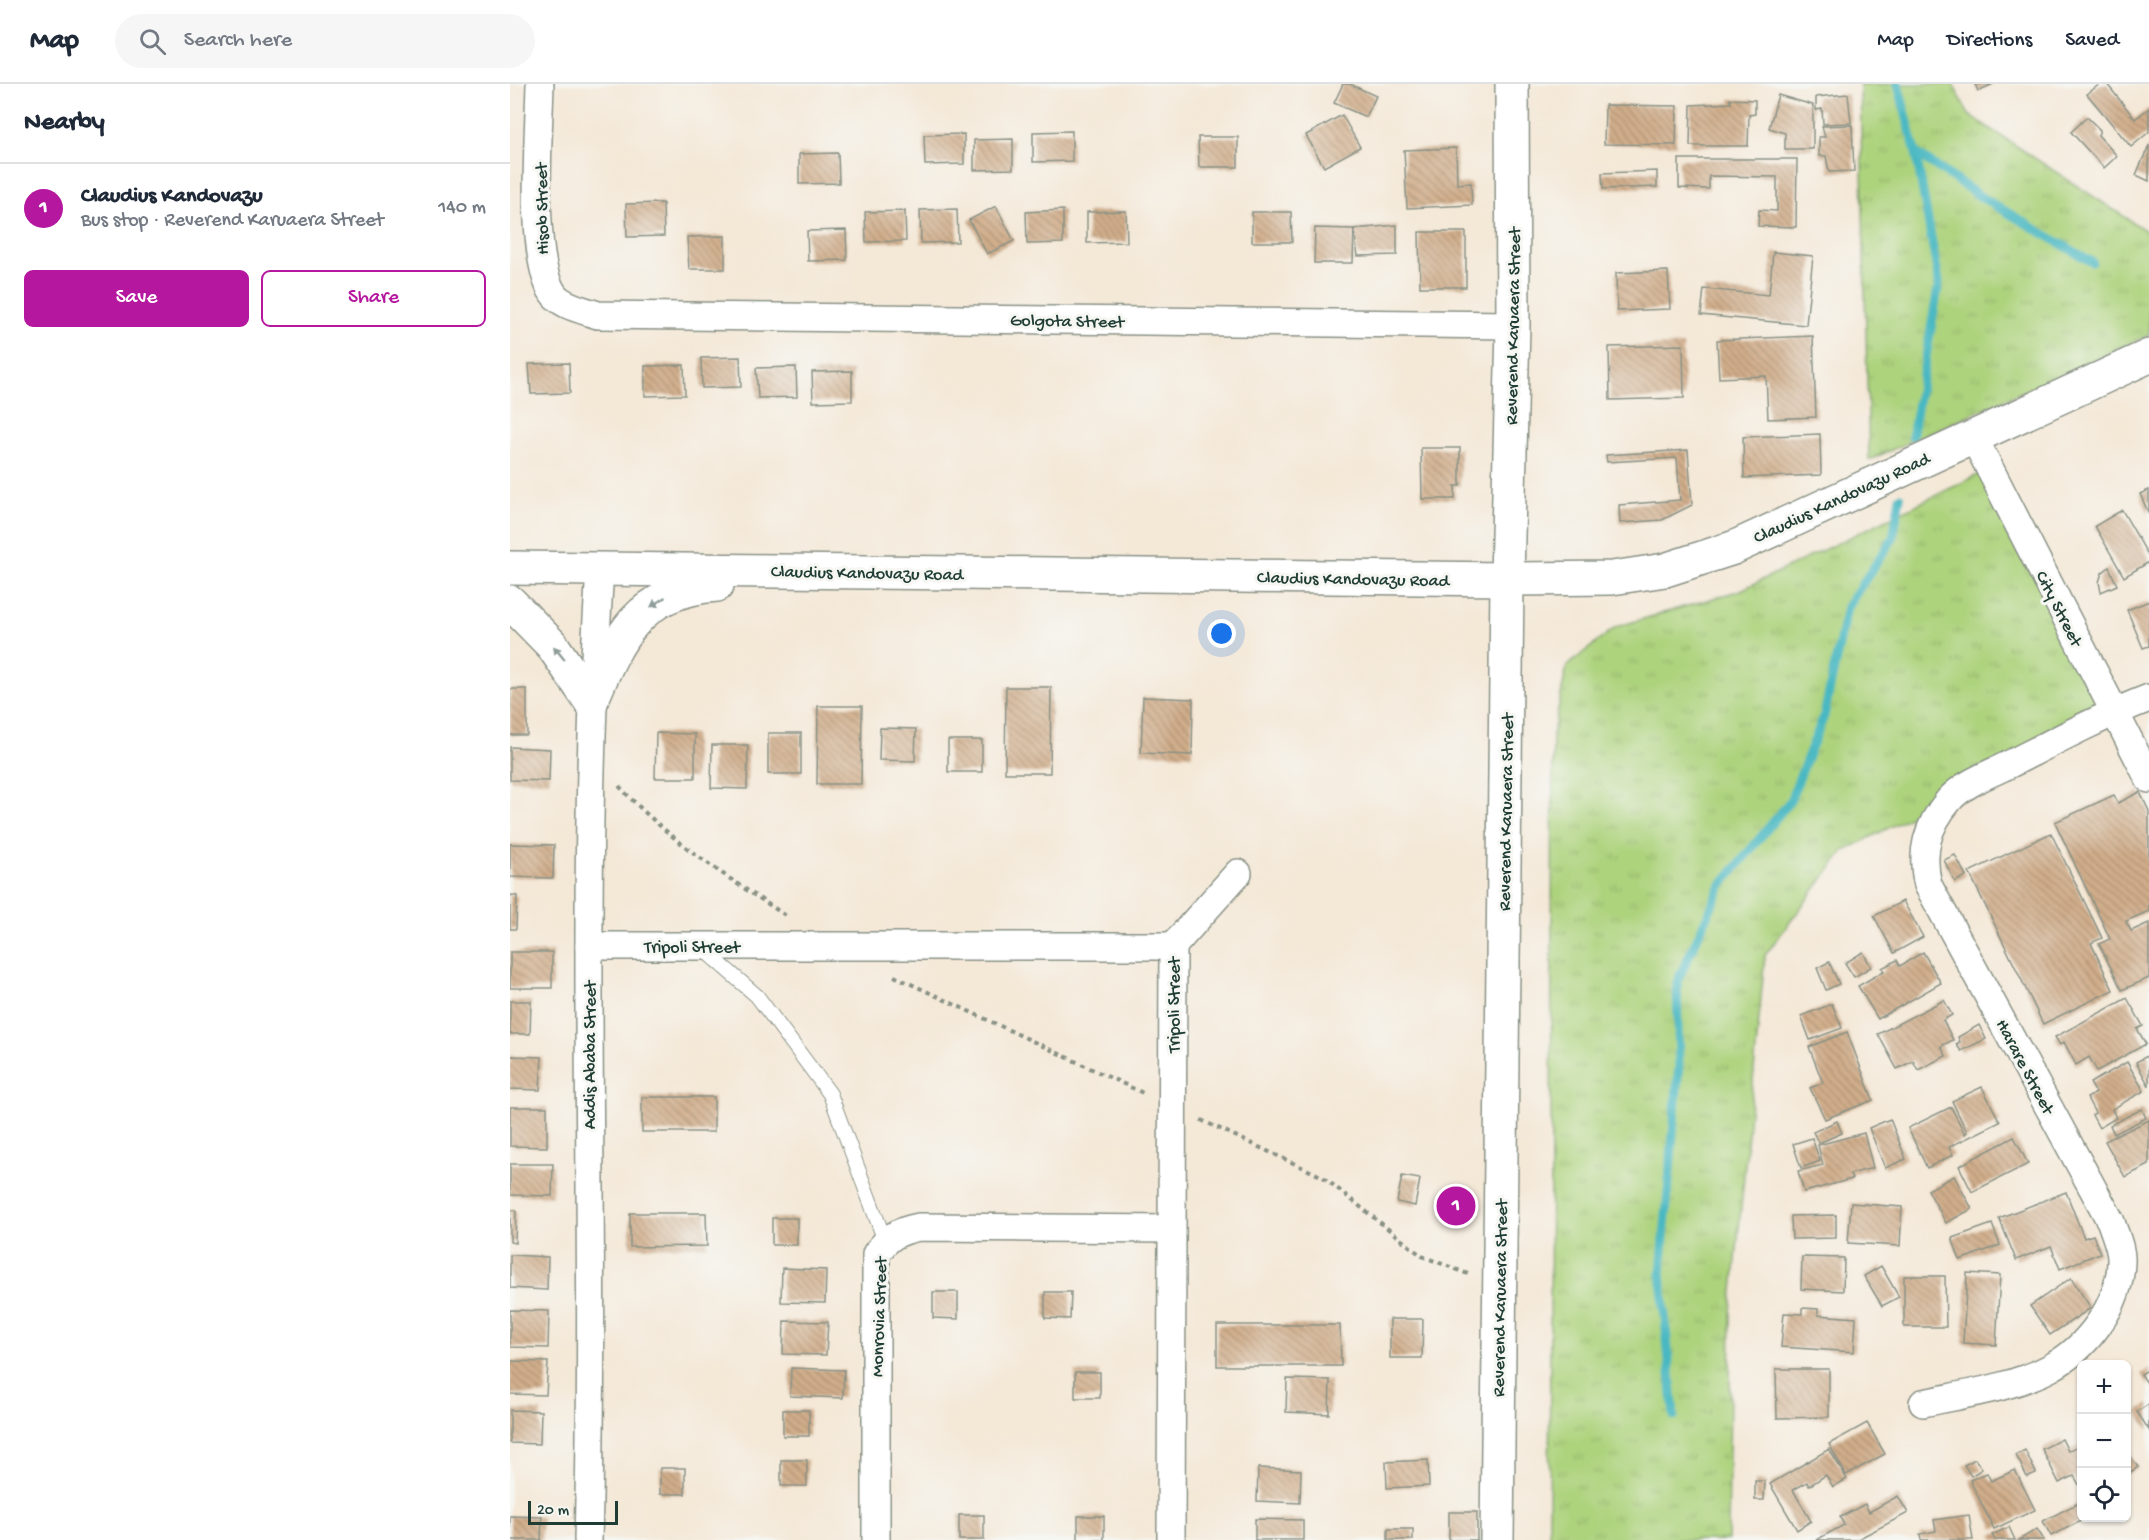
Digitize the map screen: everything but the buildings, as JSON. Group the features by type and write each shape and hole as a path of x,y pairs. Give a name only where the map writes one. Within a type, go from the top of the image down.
{"street":[{"name":"Hisob Street","path":"540,84 539,244 543,272 554,295 573,307 598,315 622,315"},
{"name":"Reverend Karuaera Street","path":"1497,1540 1507,579 1513,325 1512,84"},
{"name":"Golgota Street","path":"622,315 1513,325"},
{"name":"Claudius Kandovazu Road","path":"510,568 1507,579 1612,578 1665,570 1733,548 2149,356"},
{"name":"City Street","path":"1973,436 2149,779"},
{"name":"Addis Ababa Street","path":"588,1540 593,1379 590,754 591,702 600,570"},
{"path":"591,702 614,648 628,627 671,594 695,587 902,572"},
{"path":"510,602 552,645 591,702"},
{"name":"Harare Street","path":"1923,1404 2014,1382 2052,1367 2075,1348 2105,1316 2119,1279 2122,1260 2111,1222 1928,885 1923,864 1927,836 1951,798 1973,783 2113,712 2149,698"},
{"path":"1173,946 1238,873"},
{"name":"Tripoli Street","path":"590,946 1173,946 1171,1540"},
{"name":"Monrovia Street","path":"876,1540 876,1254 885,1240 900,1230 919,1227 1171,1229"}],"lane":[{"path":"700,946 757,996 830,1094 885,1240"}],"path":[{"path":"590,754 639,808 709,866 833,946"},
{"path":"886,972 1323,1177 1422,1256 1499,1286"}],"green space":[{"path":"1860,84 1953,84 1969,115 2149,233 2149,335 1869,460"},
{"path":"1984,472 2106,715 1844,851 1765,955 1731,1312 1728,1540 1549,1540 1553,733 1567,666 1616,627 1741,590"}],"waterway":[{"path":"1898,84 1916,153 1939,282 1912,437"},
{"path":"1916,153 1981,197 2092,262"},
{"path":"1674,1416 1661,1273 1679,1065 1677,982 1721,886 1790,801 1824,716 1847,607 1893,538 1900,497"}],"place":[{"name":"Claudius Kandovazu","path":"1456,1206"}]}
